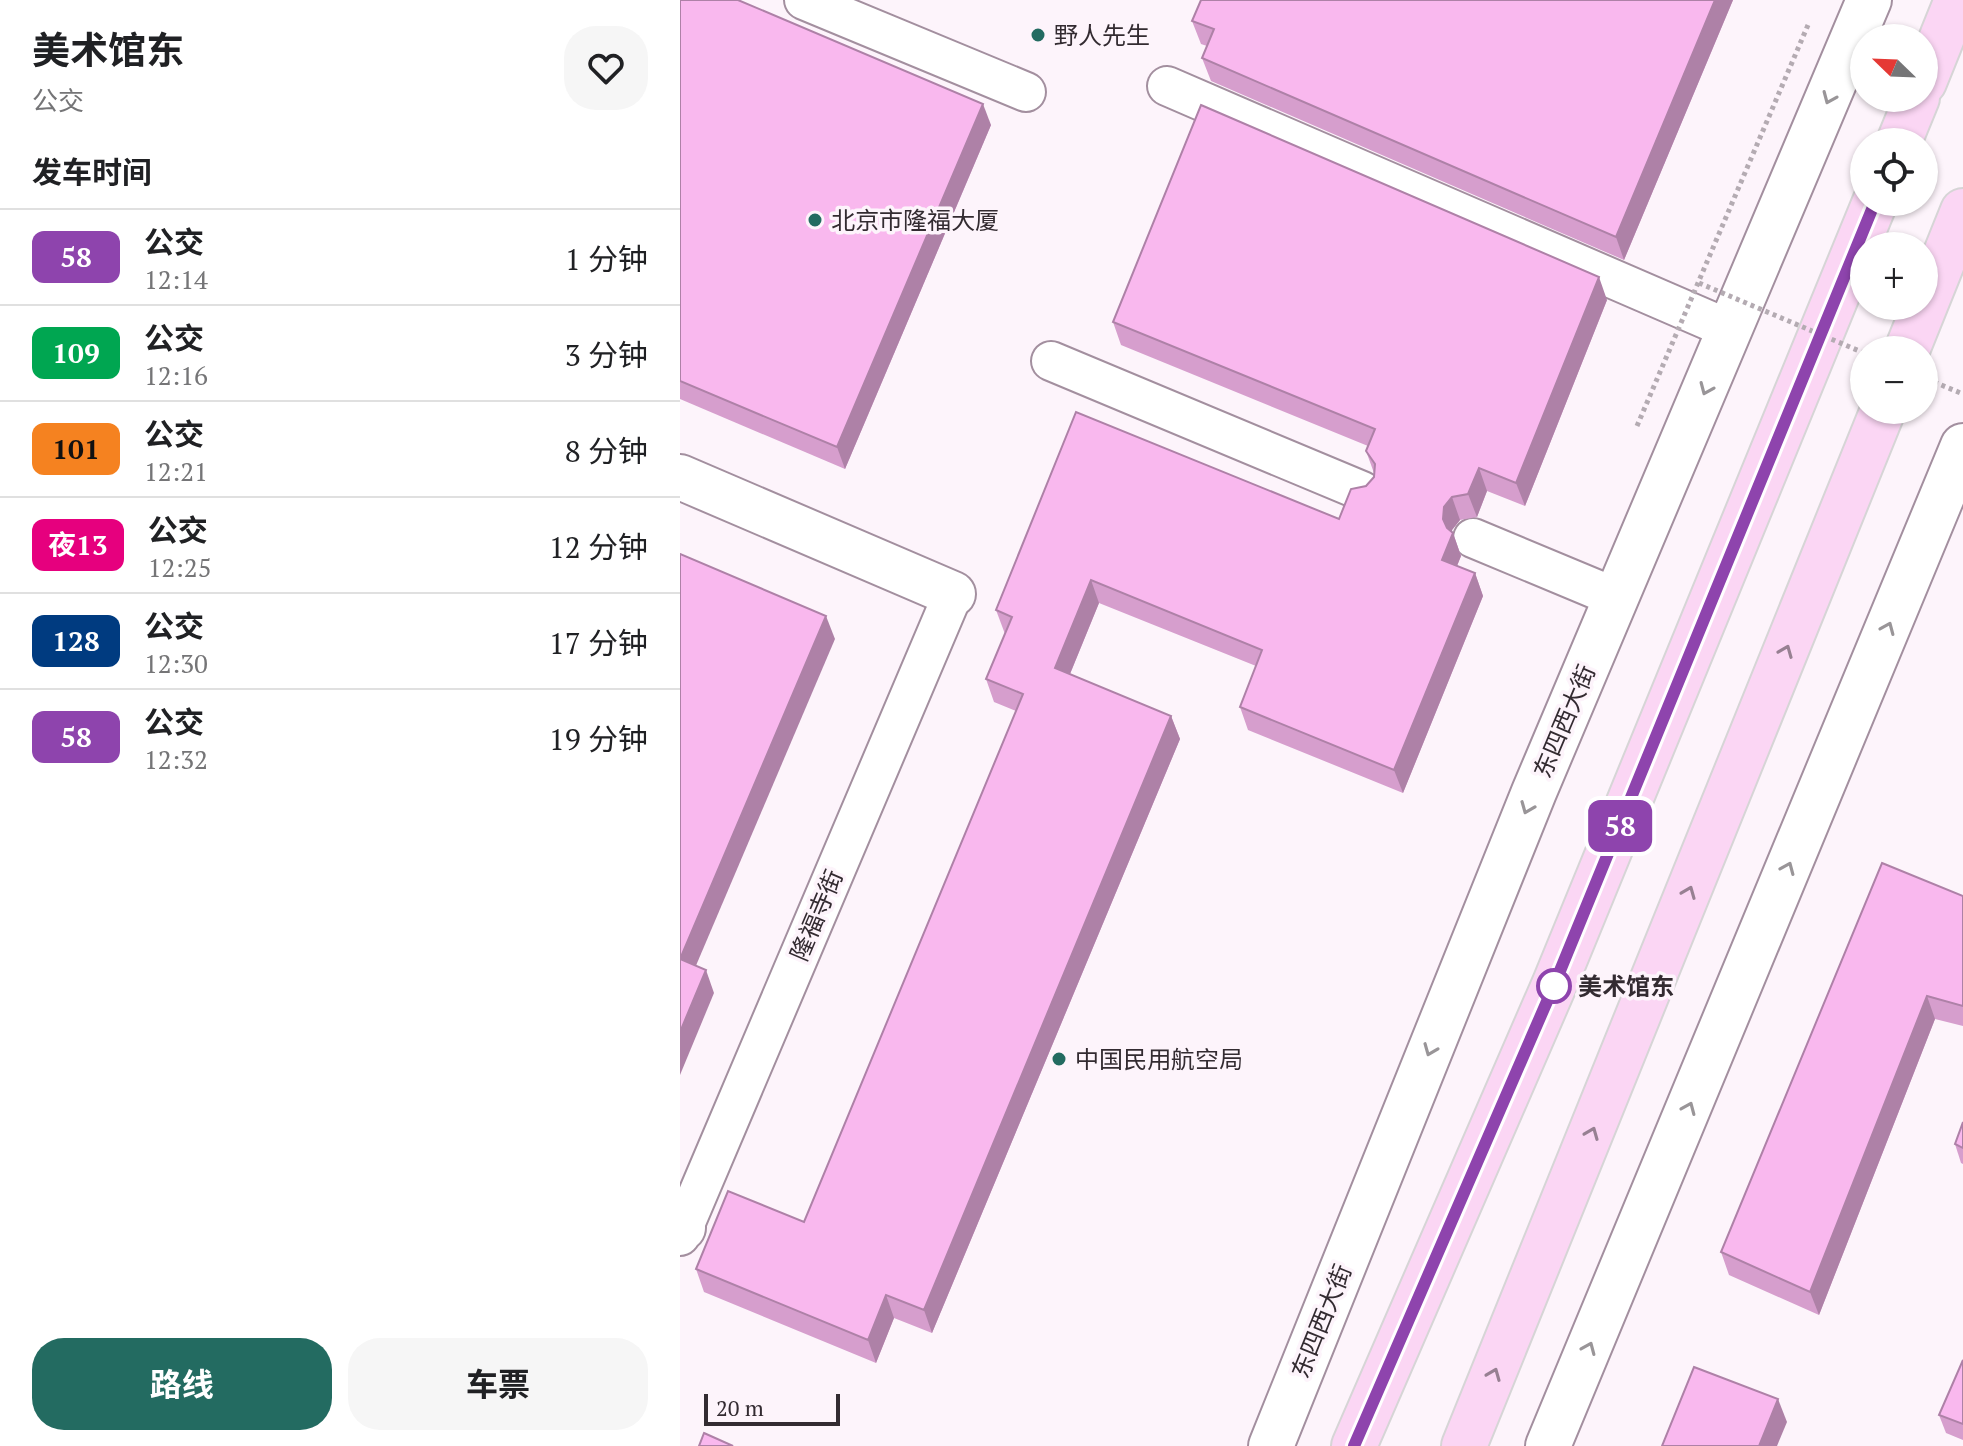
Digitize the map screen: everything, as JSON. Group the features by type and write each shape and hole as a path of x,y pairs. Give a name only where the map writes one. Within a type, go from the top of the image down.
{"main road":[{"path":"1938,47 1957,0"},
{"path":"1913,336 1963,211"},
{"path":"1354,1446 1555,983 1869,216"},
{"path":"1464,1446 1877,424"}],"street":[{"path":"804,0 1026,92"},
{"name":"东四西大街","path":"1271,1446 1528,807 1869,0"},
{"path":"1167,86 1731,330"},
{"path":"1051,361 1362,491"},
{"path":"1548,1446 1963,446"},
{"path":"680,477 953,594"},
{"path":"1473,538 1617,598"},
{"name":"隆福寺街","path":"681,1230 953,594"}],"path":[{"path":"1637,426 1808,25"},
{"path":"1699,283 1850,347"},
{"path":"1938,384 1963,394"}],"building":[{"name":"北京市隆福大厦","path":"680,0 738,0 983,104 837,447 680,381"},
{"path":"1201,0 1715,0 1616,237 1202,58 1214,29 1192,21"},
{"path":"1201,105 1599,277 1516,483 1479,468 1468,494 1452,497 1444,507 1443,519 1453,533 1442,560 1475,573 1394,770 1240,707 1262,650 1091,580 1055,668 1171,716 924,1310 886,1295 868,1340 696,1269 728,1191 804,1222 1023,694 986,679 1012,617 996,610 1076,412 1339,519 1351,489 1366,486 1374,477 1375,464 1366,451 1375,429 1113,322"},
{"path":"680,554 826,616 680,959"},
{"path":"1882,863 1963,896 1963,1006 1927,996 1810,1292 1721,1252"},
{"path":"680,959 706,970 680,1032"},
{"path":"1963,1122 1963,1148 1955,1144"},
{"path":"1963,1360 1963,1424 1939,1415"},
{"path":"1694,1367 1778,1399 1759,1446 1662,1446"},
{"path":"704,1433 733,1446 699,1446"}],"bus line":[{"name":"58","path":"1354,1446 1555,983 1869,216"}],"place":[{"name":"野人先生","path":"1038,35"},
{"name":"北京市隆福大厦","path":"815,220"},
{"name":"美术馆东","path":"1554,986"},
{"name":"中国民用航空局","path":"1059,1059"}]}
